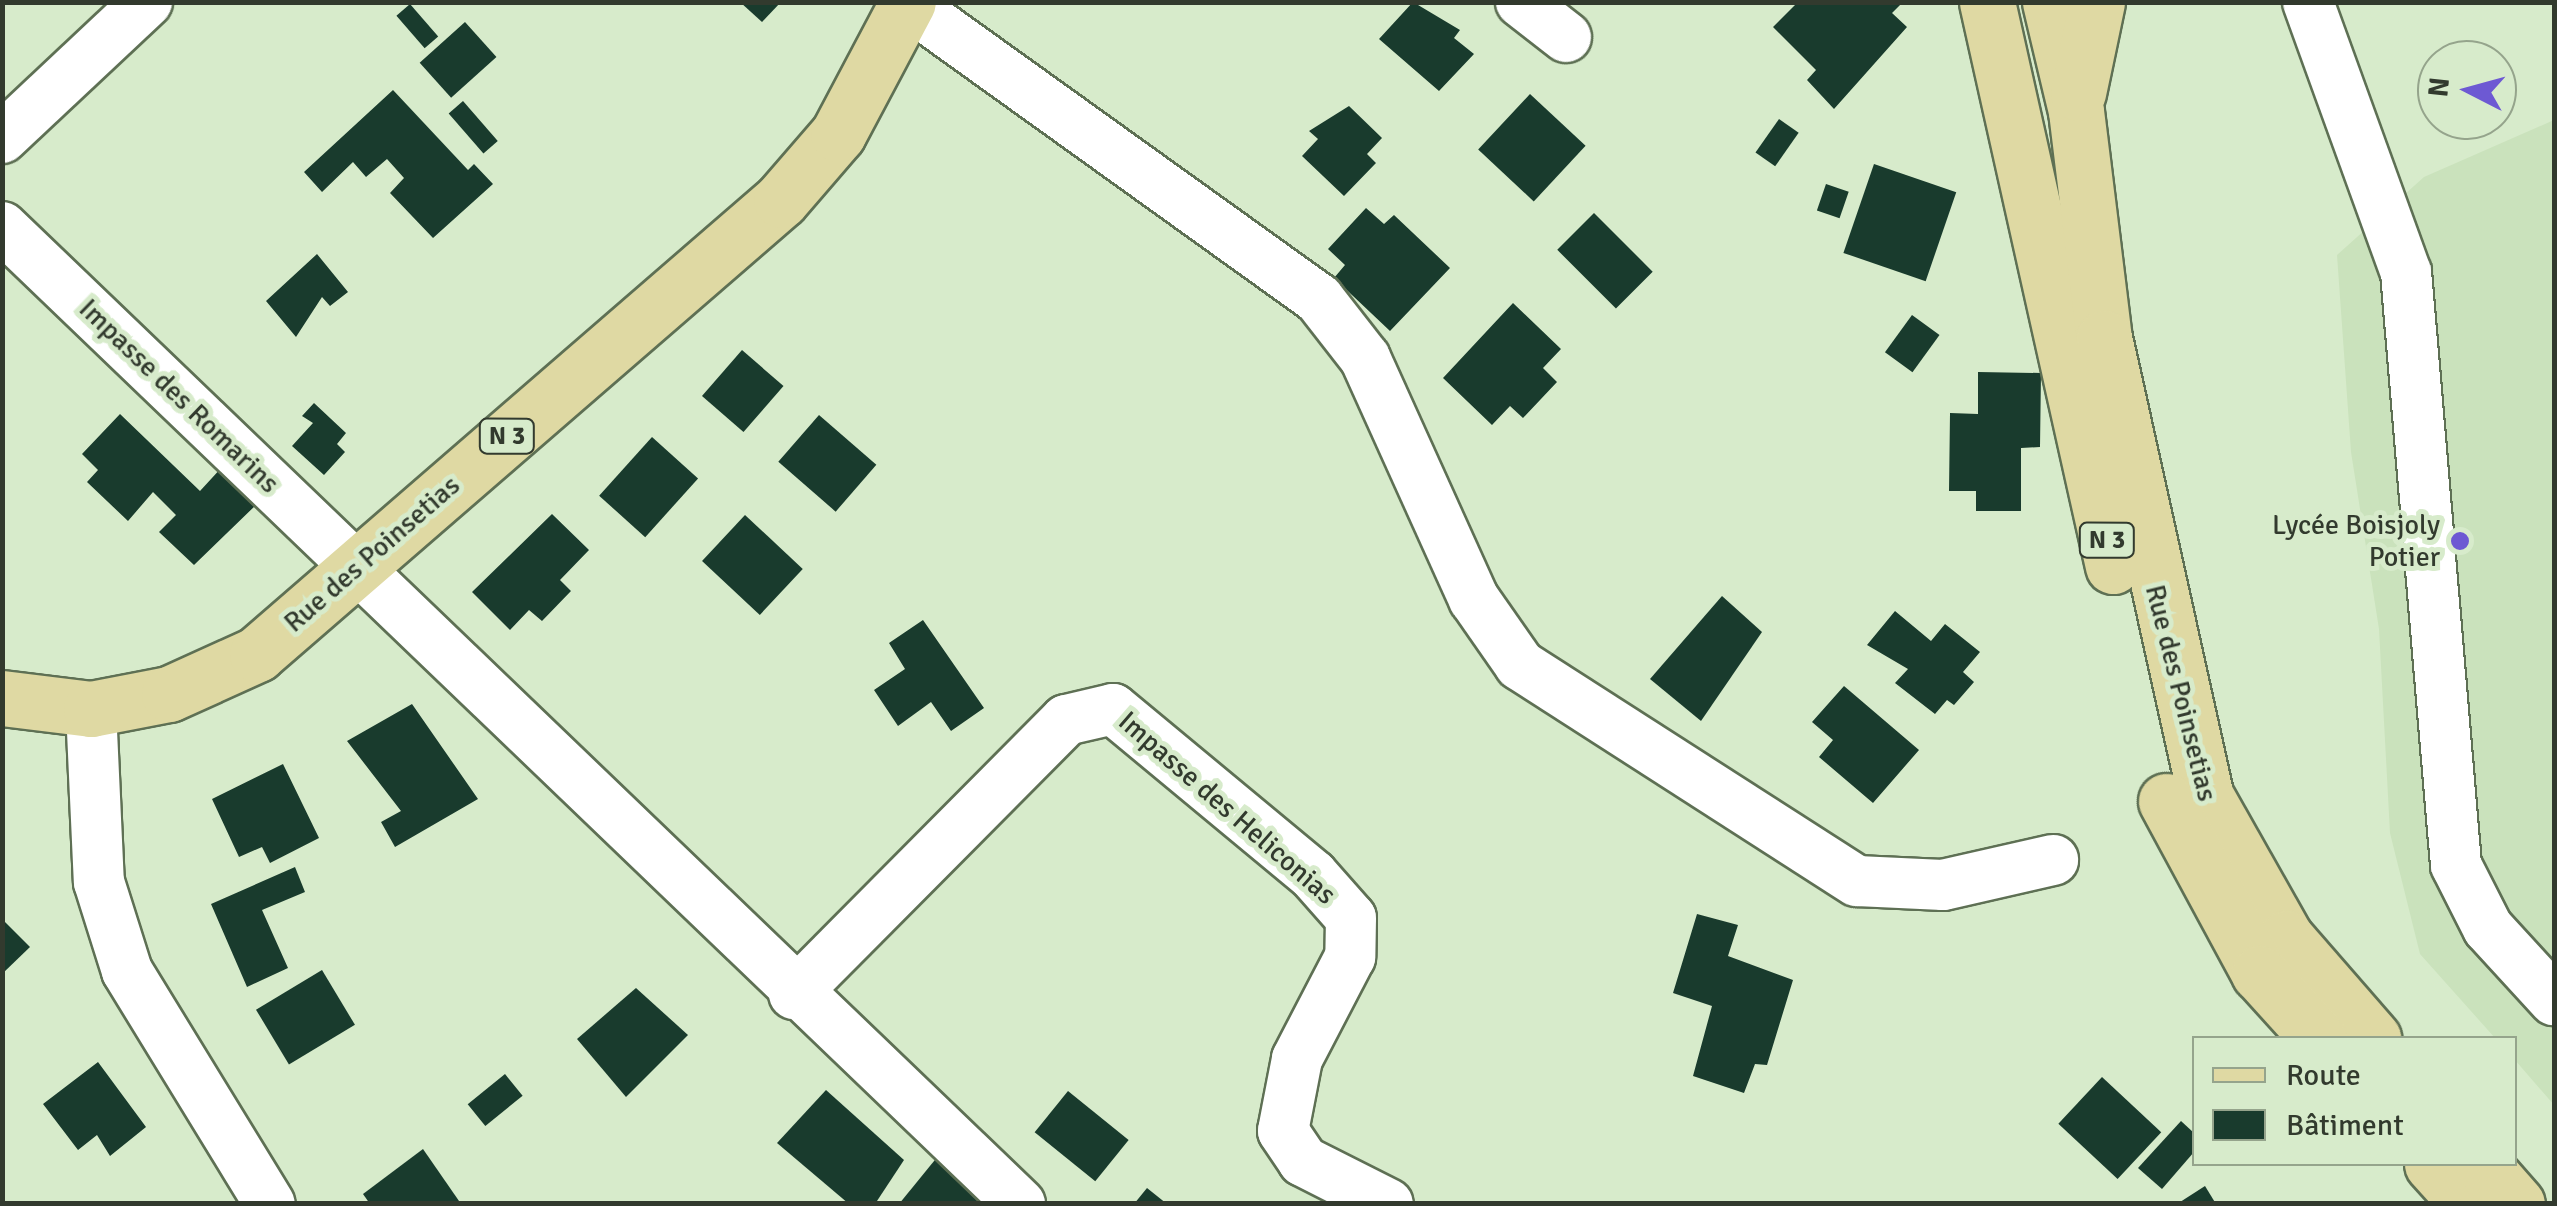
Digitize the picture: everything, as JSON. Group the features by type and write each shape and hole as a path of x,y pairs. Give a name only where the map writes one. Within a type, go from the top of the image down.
{"main road":[{"name":"Rue des Poinsetias","path":"2050,2 2076,110 2104,338 2204,796 2286,938 2372,1036"},
{"path":"2076,110 2097,2"},
{"name":"Rue des Poinsetias","path":"2,698 90,709 168,694 257,654 781,200 838,134 908,4"},
{"name":"Rue des Poinsetias","path":"1989,6 2167,805 2259,973 2316,1036"},
{"path":"2434,1166 2468,1204"},
{"path":"2484,1166 2517,1204"}],"street":[{"path":"2,138 147,2"},
{"path":"1520,2 1566,38"},
{"path":"2308,2 2406,272 2456,864 2488,928 2554,1000"},
{"path":"908,4 1046,95 1319,300 1365,358 1474,598 1520,665 1858,881 1943,885 2052,860"},
{"name":"Impasse des Romarins","path":"2,226 356,566"},
{"path":"356,566 794,994 1020,1204"},
{"path":"90,709 99,882 127,971 270,1204"},
{"name":"Impasse des Heliconias","path":"794,994 1066,720 1113,709 1313,876 1351,918 1350,957 1297,1059 1283,1130 1302,1161 1388,1204"}],"shaded area":[{"name":"Lycée Boisjoly Potier","path":"2554,120 2554,1105 2517,1062 2517,1036 2493,1036 2420,954 2390,833 2379,629 2351,452 2337,255 2424,177 2508,140 2517,140 2517,136"}],"building":[{"path":"740,2 781,2 762,22"},
{"path":"1413,2 1460,30 1454,38 1474,54 1439,91 1379,39"},
{"path":"1798,2 1903,2 1892,13 1907,27 1834,109 1807,80 1816,70 1773,27"},
{"path":"410,4 438,36 425,48 396,16"},
{"path":"465,22 496,57 451,98 420,63"},
{"path":"393,90 468,170 474,164 493,184 433,238 390,193 404,178 387,159 366,177 353,162 322,192 304,172"},
{"path":"1530,94 1586,146 1534,201 1478,150"},
{"path":"463,101 498,141 483,153 449,113"},
{"path":"1349,106 1382,138 1367,154 1376,163 1344,196 1302,156 1318,139 1309,131"},
{"path":"1779,119 1799,133 1775,166 1755,153"},
{"path":"1874,164 1956,192 1926,281 1843,253"},
{"path":"1826,184 1849,192 1840,218 1817,210"},
{"path":"1366,208 1384,224 1394,215 1450,268 1390,331 1334,278 1345,265 1328,249"},
{"path":"1594,213 1653,272 1616,308 1557,250"},
{"path":"317,254 348,292 330,306 322,297 296,337 266,301"},
{"path":"1513,303 1561,349 1543,368 1557,382 1523,418 1510,406 1492,425 1443,378"},
{"path":"1912,315 1940,335 1912,372 1885,352"},
{"path":"742,350 784,386 743,432 702,396"},
{"path":"1978,372 2041,373 2040,447 2021,448 2021,511 1976,511 1976,491 1949,491 1950,413 1978,414"},
{"path":"314,403 346,433 337,444 345,452 324,475 292,446 313,423 302,416"},
{"path":"120,414 200,491 223,466 258,503 194,565 159,532 176,515 153,492 128,521 87,482 98,470 82,454"},
{"path":"819,415 876,465 836,512 778,462"},
{"path":"652,437 698,478 645,537 599,496"},
{"path":"552,514 589,550 560,580 571,591 542,621 529,610 510,630 472,592"},
{"path":"745,515 803,569 760,615 702,561"},
{"path":"1722,596 1762,632 1701,721 1650,679"},
{"path":"1895,611 1931,641 1945,624 1980,652 1963,672 1974,682 1954,705 1947,700 1935,714 1895,683 1908,669 1867,645"},
{"path":"923,620 984,708 951,731 931,702 898,726 874,690 905,669 889,643"},
{"path":"1844,686 1919,750 1873,803 1819,757 1833,740 1812,722"},
{"path":"412,704 478,799 395,847 381,822 401,811 347,741"},
{"path":"283,764 319,838 270,863 262,847 239,857 212,799"},
{"path":"295,867 305,892 262,910 288,968 247,987 211,904"},
{"path":"1697,914 1738,925 1728,956 1793,980 1767,1065 1755,1064 1744,1093 1693,1076 1712,1006 1673,993"},
{"path":"2,919 30,947 2,974"},
{"path":"322,970 355,1025 289,1065 256,1010"},
{"path":"636,988 688,1035 626,1097 577,1039"},
{"path":"98,1062 146,1127 110,1156 97,1135 78,1150 43,1104"},
{"path":"505,1074 523,1096 485,1126 468,1104"},
{"path":"2102,1077 2161,1132 2118,1179 2058,1124"},
{"path":"826,1090 904,1160 875,1204 849,1204 777,1143"},
{"path":"1068,1091 1129,1140 1095,1181 1035,1132"},
{"path":"2181,1121 2192,1131 2192,1154 2162,1189 2138,1168"},
{"path":"423,1149 459,1201 370,1204 363,1194"},
{"path":"943,1150 995,1204 899,1204"},
{"path":"2205,1186 2216,1204 2177,1204"},
{"path":"1147,1188 1167,1204 1134,1204"}],"place":[{"name":"Lycée Boisjoly Potier","path":"2460,541"}]}
